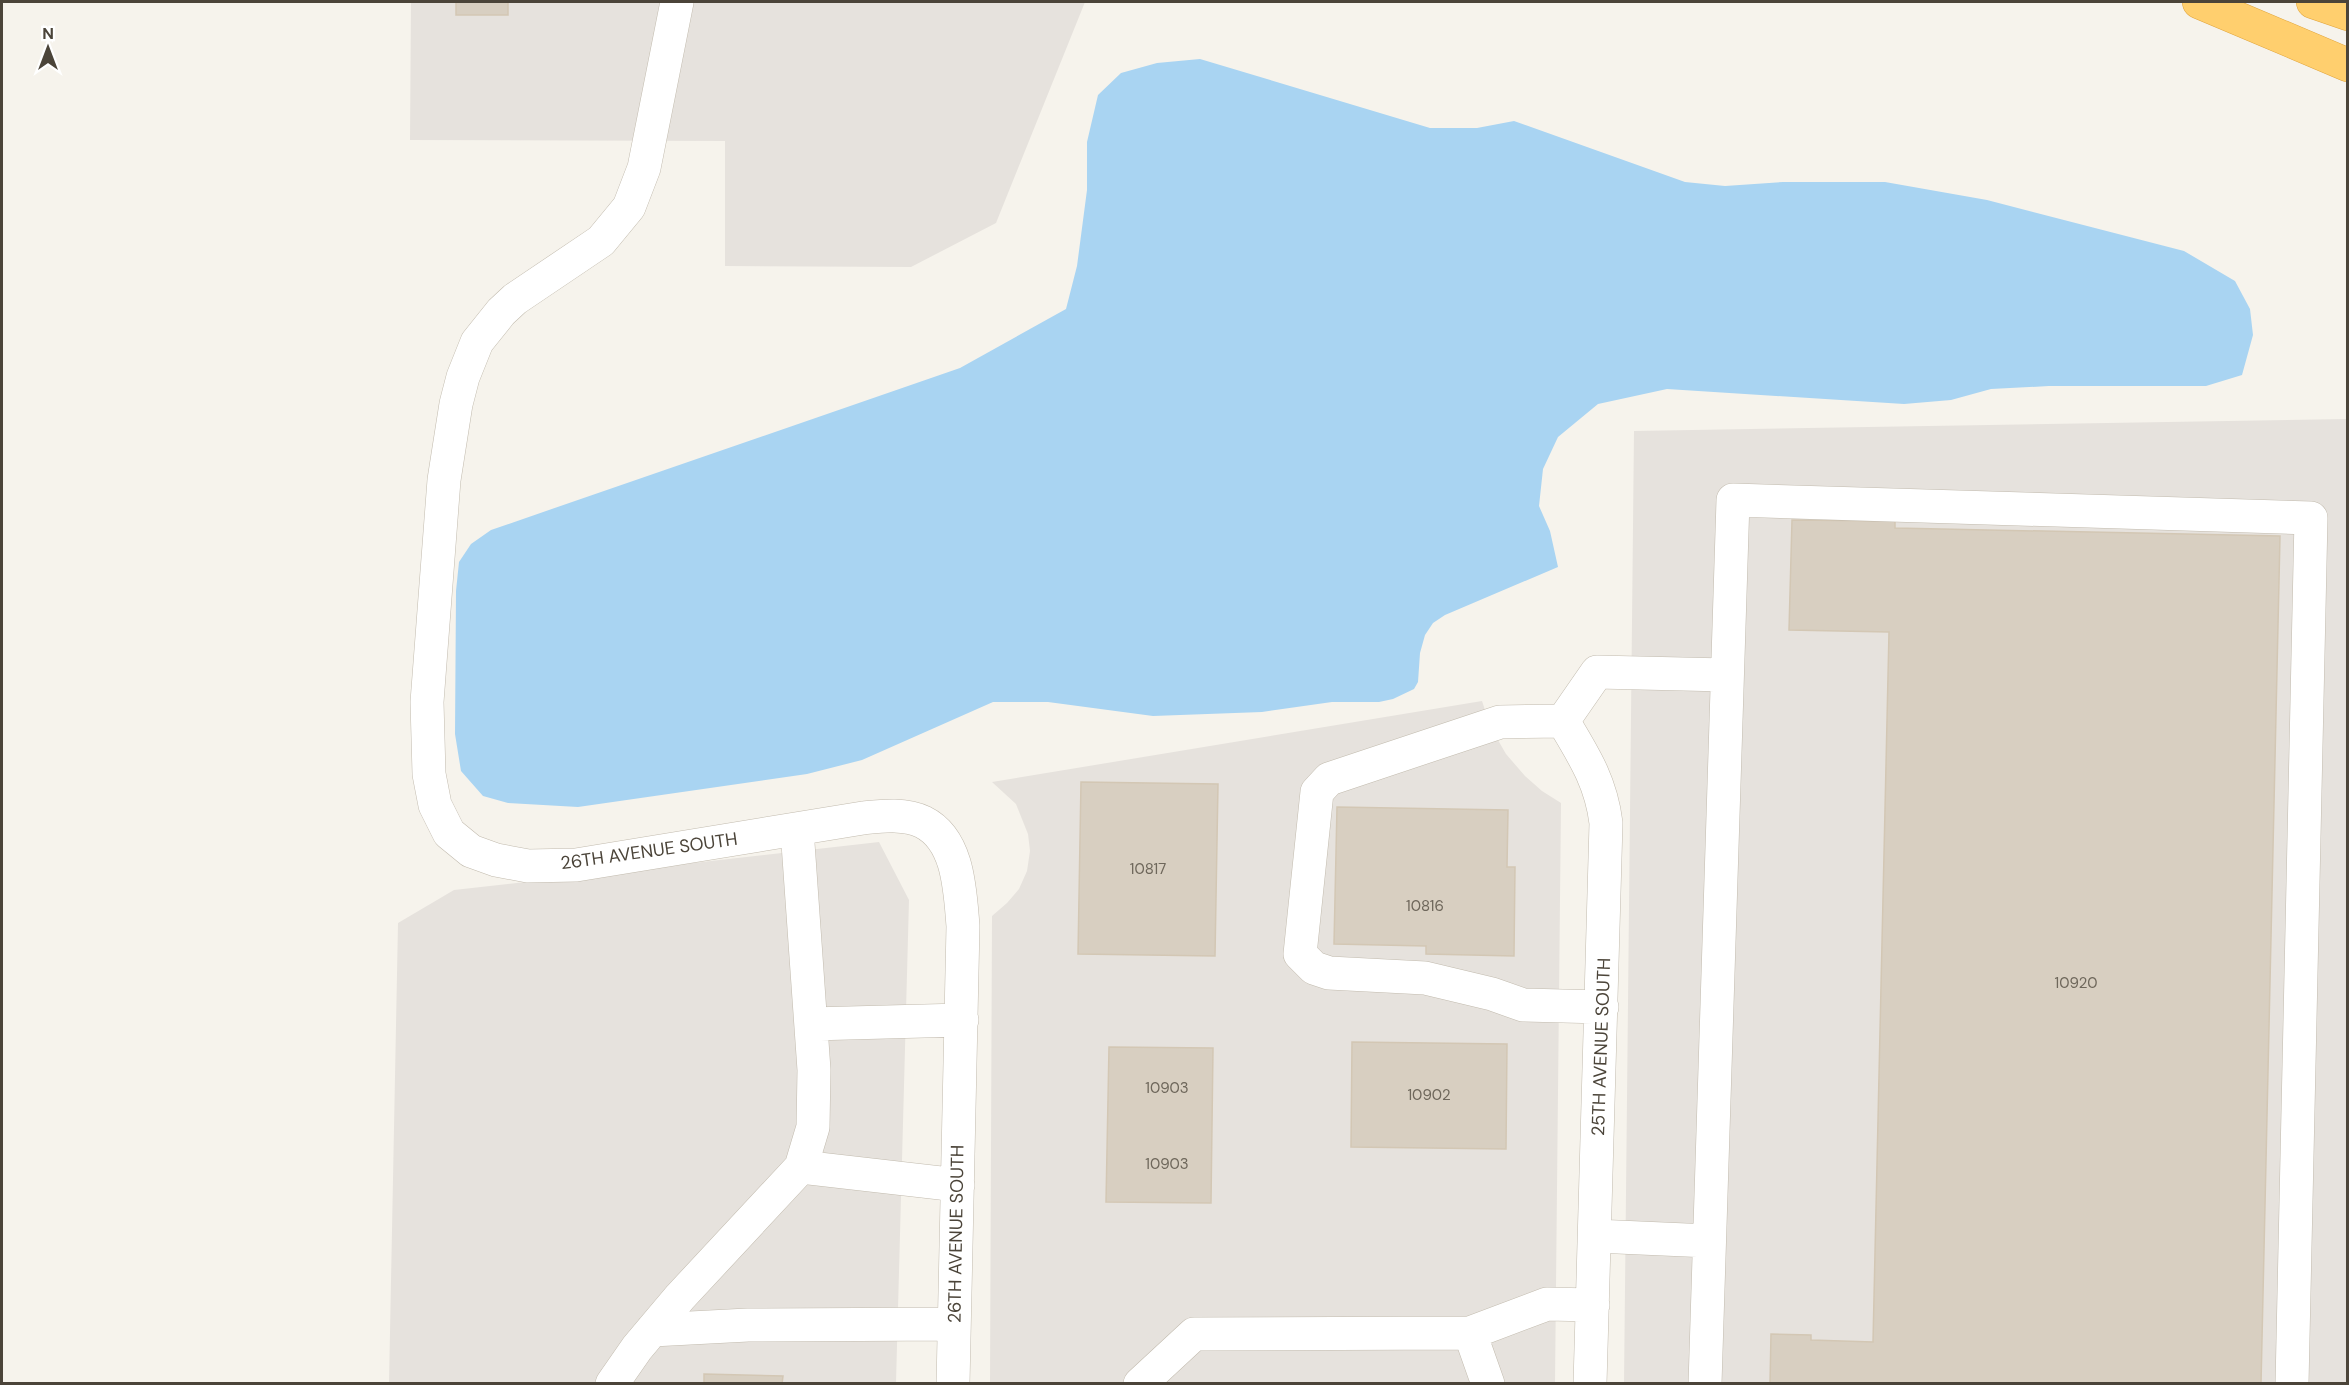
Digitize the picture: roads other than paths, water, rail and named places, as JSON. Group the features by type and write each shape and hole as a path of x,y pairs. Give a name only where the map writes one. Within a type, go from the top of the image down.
{"highway":[{"path":"2199,2 2348,65"},
{"path":"2313,2 2348,14"}],"street":[{"name":"26TH AVENUE SOUTH","path":"677,2 646,158 629,207 601,241 529,289 501,312 477,342 463,377 456,404 444,480 427,702 429,774 435,805 449,833 471,851 496,860 528,866 576,865 884,816 922,821 934,830 947,848 956,868 963,926 952,1383"},
{"path":"1705,1383 1733,500 2311,518 2292,1383"},
{"path":"1602,1007 1523,1005 1492,994 1425,978 1329,973 1314,968 1300,954 1317,792 1329,779 1500,722 1563,721 1597,672 1726,675"},
{"name":"25TH AVENUE SOUTH","path":"1563,721 1591,767 1604,801 1607,849 1590,1383"},
{"path":"612,1383 680,1297 801,1167 813,1128 814,1070 797,829"},
{"path":"811,1024 962,1020"},
{"path":"801,1167 957,1185"},
{"path":"1595,1236 1709,1241"},
{"path":"1140,1383 1194,1334 1470,1334 1547,1304 1593,1305"},
{"path":"652,1330 748,1325 954,1323"},
{"path":"1470,1334 1488,1383"}],"water":[{"path":"1200,59 1430,128 1477,128 1514,121 1685,182 1725,186 1783,182 1885,182 1987,200 2184,251 2235,281 2250,309 2253,335 2242,375 2206,386 2049,386 1991,389 1951,400 1904,404 1667,389 1598,404 1558,437 1543,469 1539,506 1550,531 1558,567 1445,615 1433,623 1425,635 1420,653 1418,682 1414,689 1393,699 1379,702 1332,702 1262,712 1153,716 1048,702 993,702 862,760 807,774 578,807 508,803 483,796 461,771 455,734 456,591 459,562 471,544 491,530 960,368 1066,309 1077,266 1087,190 1087,142 1098,95 1121,73 1157,63"}]}
